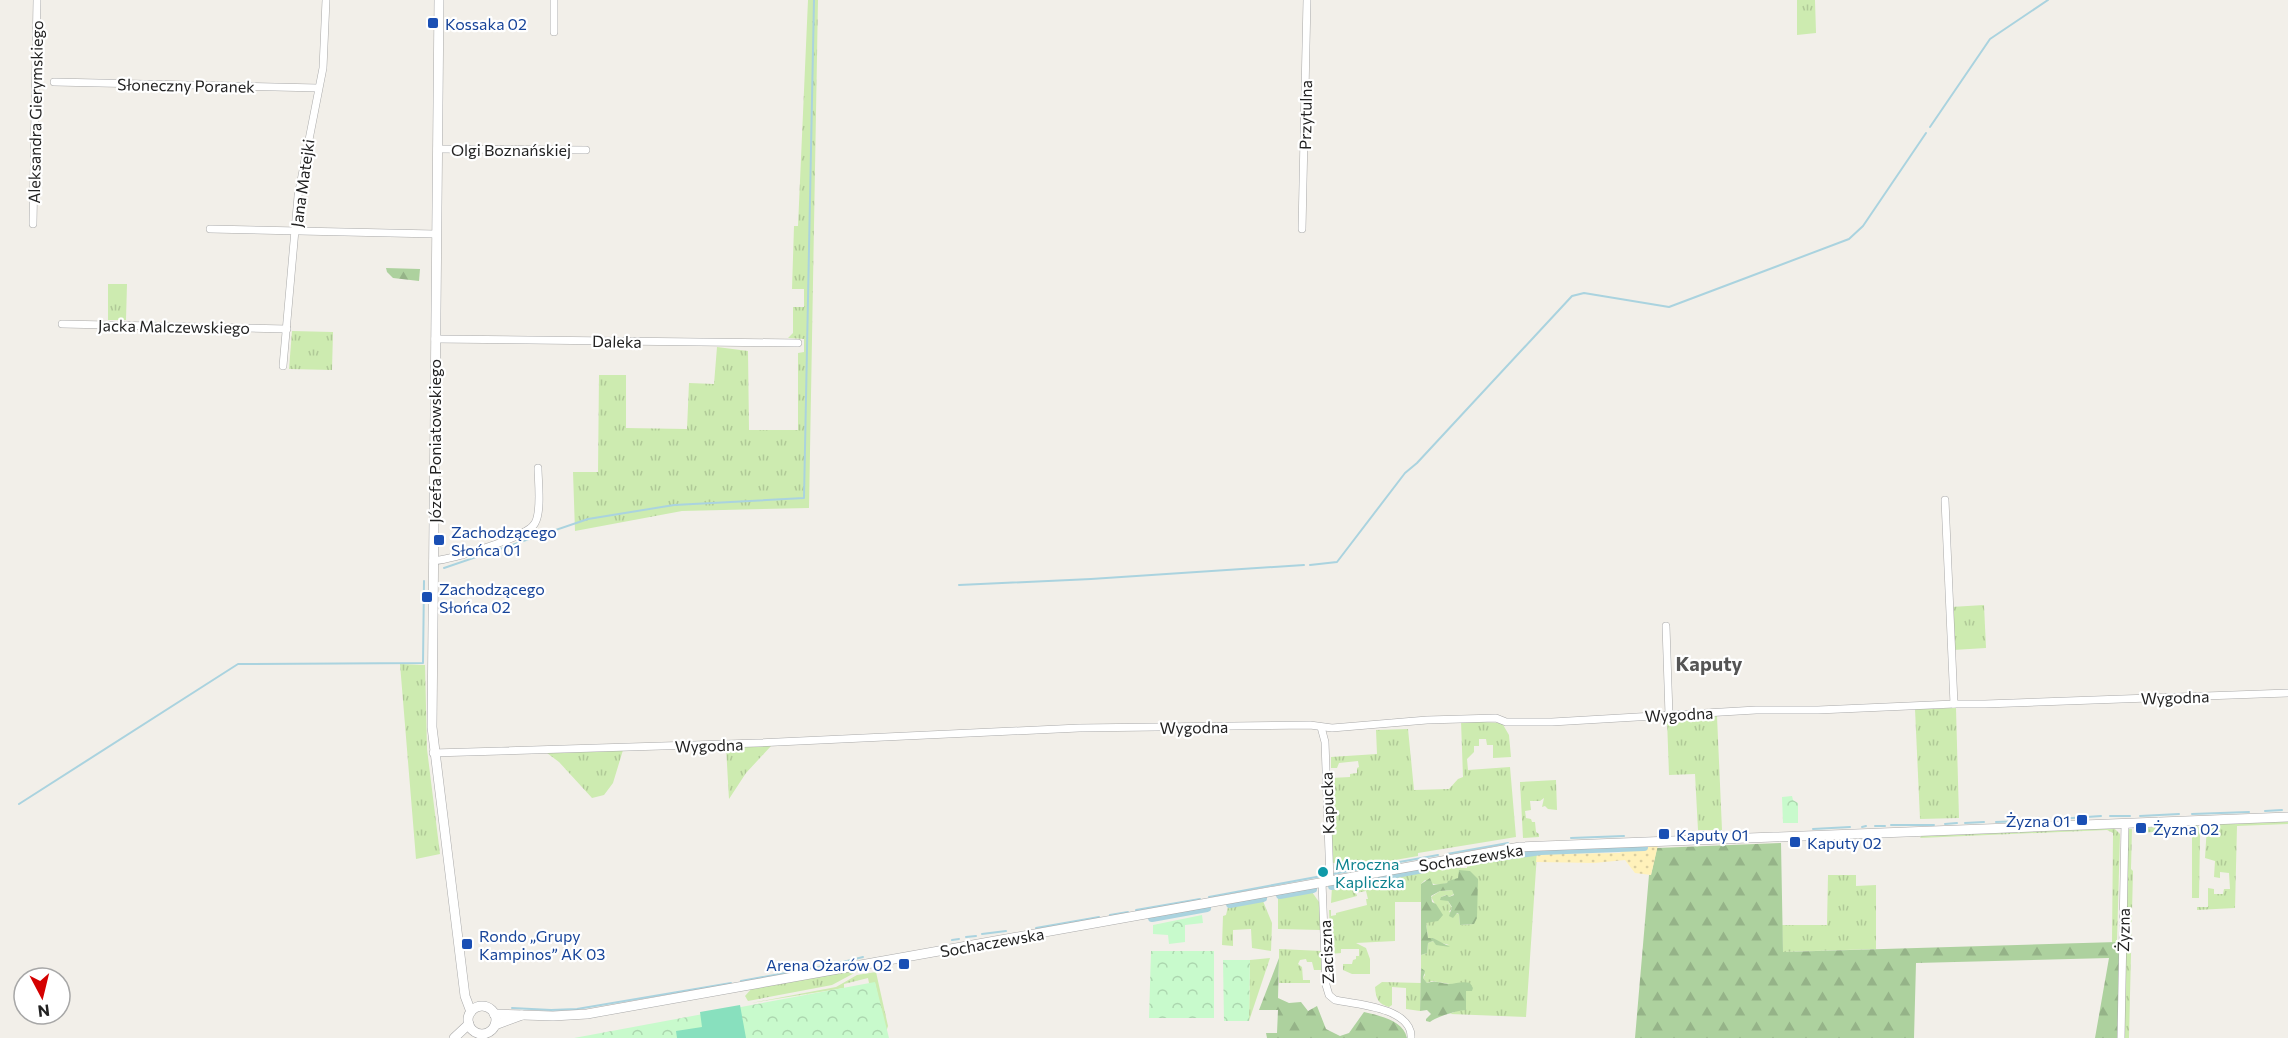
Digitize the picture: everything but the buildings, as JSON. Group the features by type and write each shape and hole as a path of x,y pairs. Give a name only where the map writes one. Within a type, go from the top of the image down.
{"street":[{"name":"Aleksandra Gierymskiego","path":"33,224 37,0"},
{"name":"Jana Matejki","path":"283,366 298,196 323,68 326,0"},
{"name":"Józefa Poniatowskiego","path":"439,0 432,727 433,753 465,987 476,1010"},
{"path":"554,0 554,32"},
{"name":"Przytulna","path":"1302,230 1307,0"},
{"name":"Słoneczny Poranek","path":"54,82 318,88"},
{"name":"Olgi Boznańskiej","path":"437,149 586,150"},
{"path":"210,229 435,234"},
{"name":"Jacka Malczewskiego","path":"62,324 286,329"},
{"name":"Daleka","path":"435,339 798,343"},
{"path":"433,561 457,557 527,532 536,522 538,468"},
{"path":"1945,500 1954,704"},
{"path":"1666,626 1669,715"},
{"name":"Wygodna","path":"433,753 653,747 1079,728 1321,727 1496,718 1506,723 1552,722 1669,715 2288,693"},
{"name":"Kapucka","path":"1321,727 1325,742 1326,881"},
{"name":"Sochaczewska","path":"494,1014 565,1016 586,1014 1520,847 2288,816"},
{"name":"Żyzna","path":"2121,1038 2125,823"},
{"name":"Zaciszna","path":"1326,881 1326,985 1329,994 1335,1000 1390,1011 1402,1019 1412,1033 1411,1038"},
{"path":"454,1038 469,1024 476,1010 486,1007 494,1014 495,1025 489,1032 477,1033 467,1038"},
{"name":"Sochaczewska","path":"495,1025 522,1015"},
{"path":"469,1024 477,1033"}],"green space":[{"path":"808,0 818,0 809,508 682,511 575,531 573,472 598,472 599,375 626,375 626,428 687,429 689,383 714,384 717,347 748,351 749,430 798,430 798,353 804,352 804,339 788,338 793,333 793,307 804,307 804,289 792,289 794,226 798,226"},
{"path":"1797,0 1815,0 1816,33 1797,35"},
{"path":"386,268 420,269 419,281 393,278"},
{"path":"108,284 127,284 126,320 108,320"},
{"path":"292,331 333,332 332,370 289,369"},
{"path":"1984,605 1986,648 1953,650 1951,607"},
{"path":"400,664 425,665 427,749 440,854 416,859"},
{"path":"1956,708 1959,818 1920,819 1915,709"},
{"path":"1717,716 1722,830 1698,830 1695,774 1669,775 1667,719"},
{"path":"1461,721 1502,723 1509,735 1511,757 1493,758 1493,745 1487,745 1486,739 1479,739 1479,746 1474,746 1474,752 1467,759 1468,770 1510,767 1516,837 1418,853 1418,856 1349,868 1332,863 1331,778 1350,777 1350,774 1357,773 1359,767 1358,761 1339,763 1337,768 1331,768 1331,757 1377,754 1376,730 1408,729 1414,790 1449,789 1463,777"},
{"path":"772,745 746,773 729,799 726,747"},
{"path":"623,750 613,783 604,795 592,798 559,762 547,753"},
{"path":"1556,780 1557,810 1542,807 1544,798 1540,801 1530,801 1531,810 1525,811 1526,818 1535,822 1539,837 1523,838 1520,782"},
{"path":"1792,796 1793,800 1798,803 1798,823 1783,823 1782,797"},
{"path":"2288,820 2288,824 2237,826 2235,908 2197,910 2197,907 2208,907 2208,888 2214,889 2214,894 2223,894 2224,889 2230,889 2229,873 2220,872 2220,878 2214,877 2215,861 2205,858 2207,825"},
{"path":"2196,824 2200,836 2199,898 2192,898 2192,830 2134,833 2134,829"},
{"path":"2114,828 2120,834 2117,942 2112,942 2113,833 2107,830 1920,838 1922,835"},
{"path":"2129,829 2132,829 2131,869 2133,871 2129,1038 2124,1038 2127,833"},
{"path":"1781,843 1783,952 2117,942 2117,951 2120,951 2119,1038 2095,1038 2109,958 1916,963 1914,1038 1635,1038 1649,875 1651,875 1657,848"},
{"path":"1537,854 1526,1017 1450,1014 1463,1006 1466,990 1473,988 1432,981 1427,983 1423,978 1425,975 1421,968 1421,955 1427,953 1428,943 1433,941 1437,945 1449,945 1428,938 1426,922 1438,909 1431,897 1440,891 1452,890 1454,894 1441,897 1448,901 1452,908 1449,912 1459,914 1460,925 1474,924 1459,878 1442,884 1434,884 1425,880 1421,884 1421,902 1395,902 1395,941 1356,943 1366,948 1370,959 1370,974 1352,974 1343,970 1343,964 1352,964 1356,956 1359,956 1359,949 1341,949 1341,953 1331,954 1329,910 1331,910 1331,916 1336,915 1336,913 1367,905 1366,899 1368,899 1366,891 1356,893 1357,896 1331,903 1332,887 1361,882 1362,886 1369,887 1369,877 1426,867 1427,871 1460,865 1461,868 1467,868 1467,864"},
{"path":"1459,870 1470,871 1478,879 1477,918 1474,924 1460,925 1459,914 1457,913 1453,918 1449,916 1452,907 1448,901 1440,900 1441,897 1454,895 1452,890 1440,891 1431,896 1432,902 1443,915 1438,921 1426,923 1428,938 1433,938 1450,947 1436,945 1433,941 1428,943 1427,953 1421,955 1421,884 1430,878 1433,885 1447,883 1458,878"},
{"path":"1828,875 1856,875 1856,886 1876,885 1876,949 1783,952 1782,925 1827,925"},
{"path":"1312,892 1319,902 1321,930 1278,929 1278,898"},
{"path":"1263,901 1272,923 1271,951 1252,948 1251,929 1233,930 1233,946 1222,945 1223,916 1226,915 1228,907"},
{"path":"1202,915 1203,923 1185,925 1185,942 1169,944 1168,935 1153,934 1153,925"},
{"path":"1279,949 1322,951 1322,970 1314,970 1312,962 1307,962 1306,959 1300,960 1298,964 1302,967 1303,980 1310,980 1310,983 1279,983"},
{"path":"1151,951 1214,951 1214,1018 1149,1018"},
{"path":"1270,958 1249,1021 1250,960"},
{"path":"1279,958 1278,998 1289,1003 1301,1002 1308,1011 1317,1006 1326,1029 1340,1036 1349,1033 1364,1012 1396,1023 1405,1032 1407,1038 1267,1038 1266,1033 1277,1033 1278,1010 1259,1010"},
{"path":"1223,960 1250,960 1249,1021 1224,1021"},
{"path":"1421,968 1425,971 1423,978 1427,983 1470,983 1473,988 1472,991 1466,991 1466,1010 1447,1014 1430,1022 1426,1021 1431,1014 1427,1010 1420,1011"},
{"path":"860,970 832,985 748,1001 745,996 752,988"},
{"path":"876,972 888,1026 886,1032 875,983 869,983 868,978 844,984 844,988 751,1003 836,987 857,975"},
{"path":"875,982 889,1038 574,1038"},
{"path":"1382,982 1421,983 1420,1011 1406,1009 1406,988 1392,987 1392,1005 1389,1007 1380,1003 1375,987"},
{"path":"740,1005 746,1038 677,1038 676,1031 702,1027 700,1012"}],"sand":[{"path":"1658,845 1651,875 1635,873 1625,860 1594,863 1536,862 1537,854 1620,853 1622,849"}],"waterway":[{"path":"444,568 588,519 674,505 804,498 814,0"},
{"path":"1930,127 1990,39 2048,0"},
{"path":"1310,565 1337,562 1405,473 1417,463 1572,296 1584,293 1669,307 1849,239 1863,226 1926,133"},
{"path":"959,585 1304,565"},
{"path":"19,804 238,664 423,663 424,581"},
{"path":"2265,811 2282,810"},
{"path":"2192,814 2249,812"},
{"path":"2140,816 2179,814"},
{"path":"2058,819 2101,816"},
{"path":"2110,816 2130,816"},
{"path":"1996,822 2049,820"},
{"path":"1965,823 1984,822"},
{"path":"1945,824 1957,823"},
{"path":"1891,825 1934,825"},
{"path":"1862,827 1866,826"},
{"path":"1875,826 1885,826"},
{"path":"1813,829 1850,827"},
{"path":"1713,832 1720,831"},
{"path":"1698,832 1706,832"},
{"path":"1571,838 1624,836"},
{"path":"1447,854 1508,843"},
{"path":"1469,861 1541,851 1644,847"},
{"path":"1333,874 1438,855"},
{"path":"1380,877 1423,869"},
{"path":"1209,897 1327,875"},
{"path":"1332,886 1370,879"},
{"path":"1280,895 1313,889"},
{"path":"1230,904 1263,898"},
{"path":"1136,910 1200,899"},
{"path":"1152,918 1207,908"},
{"path":"1110,915 1128,912"},
{"path":"1036,928 1099,917"},
{"path":"982,934 1006,931"},
{"path":"966,937 976,936"},
{"path":"952,940 959,939"},
{"path":"835,964 863,957"},
{"path":"741,981 824,966"},
{"path":"512,1008 577,1009 731,983"}],"place":[{"name":"Kossaka 02","path":"433,23"},
{"name":"Zachodzącego Słońca 01","path":"439,540"},
{"name":"Zachodzącego Słońca 02","path":"427,597"},
{"name":"Żyzna 01","path":"2082,820"},
{"name":"Żyzna 02","path":"2141,828"},
{"name":"Kaputy 01","path":"1664,834"},
{"name":"Kaputy 02","path":"1795,842"},
{"name":"Mroczna Kapliczka","path":"1323,872"},
{"name":"Rondo „Grupy Kampinos” AK 03","path":"467,944"},
{"name":"Arena Ożarów 02","path":"904,964"}],"district":[{"name":"Kaputy","path":"1709,663"}]}
